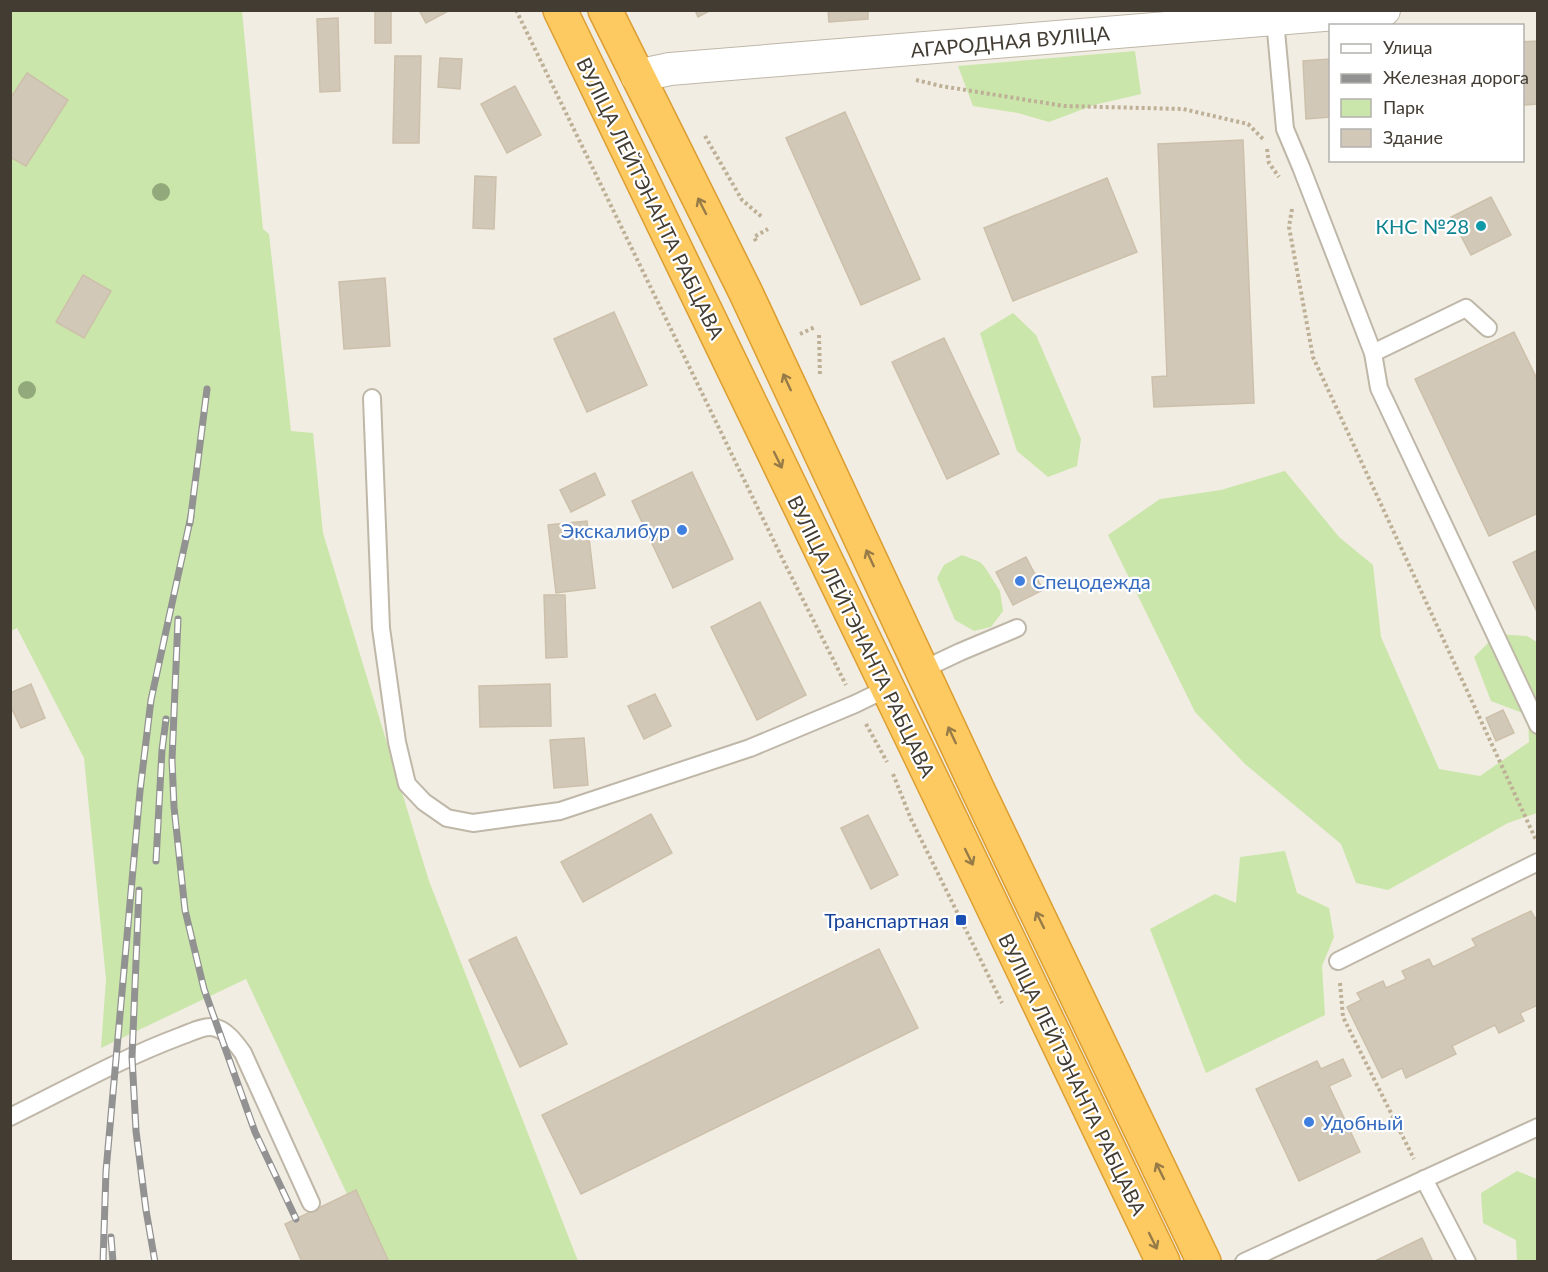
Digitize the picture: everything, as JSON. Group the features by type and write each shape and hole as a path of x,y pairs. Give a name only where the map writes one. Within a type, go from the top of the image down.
{"highway":[{"name":"ВУЛІЦА ЛЕЙТЭНАНТА РАБЦАВА","path":"560,10 1163,1262"},
{"name":"ВУЛІЦА ЛЕЙТЭНАНТА РАБЦАВА","path":"605,10 745,291 977,788 1204,1262"}],"street":[{"name":"АГАРОДНАЯ ВУЛІЦА","path":"637,76 669,69 1384,10"}],"lane":[{"path":"1275,20 1285,129 1373,353 1379,388 1538,725"},
{"path":"1373,353 1466,308 1488,328"},
{"path":"372,398 381,628 398,742 407,784 424,802 447,818 473,823 560,811 750,748 888,688"},
{"path":"922,670 1017,628"},
{"path":"1338,961 1538,862"},
{"path":"10,1117 170,1040 201,1029 210,1027 219,1029 229,1035 243,1053 312,1203"},
{"path":"1244,1262 1538,1127"},
{"path":"1424,1179 1467,1262"}],"path":[{"path":"516,10 780,553 855,704 891,770 911,819 1003,1004"},
{"path":"908,77 941,87 1064,106 1184,109 1248,124 1266,141 1269,163 1283,183"},
{"path":"700,128 742,200 762,217"},
{"path":"1300,167 1289,227 1313,357 1538,843"},
{"path":"1338,961 1343,1017 1424,1179"}],"green space":[{"path":"11,11 242,11 263,229 269,234 291,431 313,433 323,533 429,881 578,1261 389,1261 347,1194 246,979 101,1048 106,979 84,758 17,628 11,631"},
{"path":"1135,51 1141,94 1094,105 1049,122 1018,113 973,106 958,66"},
{"path":"1013,313 1036,335 1081,439 1077,466 1048,477 1017,451 980,333"},
{"path":"1285,471 1339,537 1373,565 1381,637 1439,769 1480,776 1529,742 1528,715 1491,701 1474,657 1497,634 1527,636 1537,642 1537,813 1508,823 1388,890 1356,883 1341,844 1245,764 1195,712 1108,535 1160,499 1221,490"},
{"path":"962,555 980,562 1000,591 1003,611 991,627 974,631 955,620 937,578 944,565"},
{"path":"1285,851 1297,893 1329,908 1334,937 1322,966 1325,1015 1206,1073 1150,929 1215,894 1236,903 1240,857"},
{"path":"1517,1171 1537,1179 1537,1261 1517,1261 1516,1240 1483,1223 1481,1193"}],"building":[{"path":"375,10 391,10 391,43 375,43"},
{"path":"419,10 450,10 426,23"},
{"path":"695,10 711,10 698,17"},
{"path":"828,10 868,10 868,19 829,22"},
{"path":"338,18 340,91 320,92 317,19"},
{"path":"1538,41 1538,104 1524,105 1524,42"},
{"path":"395,56 421,56 419,143 393,143"},
{"path":"440,58 462,59 460,89 438,87"},
{"path":"1329,59 1329,117 1306,119 1303,61"},
{"path":"27,73 68,100 26,166 10,157 10,99"},
{"path":"515,86 541,135 507,153 481,104"},
{"path":"845,112 920,279 861,305 786,138"},
{"path":"1243,140 1254,403 1154,407 1152,377 1167,376 1158,144"},
{"path":"475,176 496,177 494,229 473,228"},
{"path":"1107,178 1137,252 1013,301 984,228"},
{"name":"КНС №28","path":"1491,197 1511,235 1471,255 1451,217"},
{"path":"83,275 111,291 84,338 56,322"},
{"path":"385,278 390,346 344,349 339,282"},
{"path":"614,312 647,385 587,412 554,339"},
{"path":"1514,332 1538,381 1538,513 1489,536 1415,379"},
{"path":"944,338 999,454 947,479 892,362"},
{"name":"Экскалибур","path":"692,472 733,559 673,588 632,501"},
{"path":"595,473 605,495 571,512 560,490"},
{"path":"587,521 595,588 556,593 548,525"},
{"path":"1538,550 1538,614 1513,562"},
{"name":"Спецодежда","path":"1026,557 1043,590 1013,605 996,572"},
{"path":"544,595 565,595 567,657 546,658"},
{"path":"760,602 806,695 757,720 711,627"},
{"path":"31,684 45,718 21,728 10,705 10,693"},
{"path":"550,684 551,726 480,727 479,686"},
{"path":"655,694 671,726 644,739 628,706"},
{"path":"1503,710 1514,733 1496,741 1486,718"},
{"path":"584,738 588,785 554,788 550,740"},
{"path":"651,814 672,853 583,902 561,862"},
{"path":"868,815 898,875 871,889 841,828"},
{"path":"1531,911 1535,918 1538,917 1538,1005 1520,1013 1524,1021 1499,1033 1495,1025 1452,1046 1456,1054 1406,1078 1402,1068 1382,1078 1347,1007 1361,1000 1357,993 1383,981 1386,988 1406,979 1402,971 1429,959 1433,967 1476,946 1472,939"},
{"path":"516,937 567,1044 520,1067 469,960"},
{"path":"879,949 918,1028 581,1194 542,1115"},
{"path":"1343,1059 1351,1076 1329,1086 1360,1152 1299,1181 1256,1089 1317,1061 1321,1069"},
{"path":"356,1190 389,1262 302,1262 285,1224"},
{"path":"1422,1238 1433,1262 1373,1262"}],"railway":[{"path":"190,523 207,389"},
{"path":"103,1262 106,1171 140,791 151,700 191,516"},
{"path":"178,619 172,760 174,807 185,910 204,989 255,1132 296,1219"},
{"path":"156,861 162,750 166,719"},
{"path":"139,890 132,1057 136,1131 155,1262"},
{"path":"111,1237 113,1262"}],"place":[{"name":"КНС №28","path":"1481,226"},
{"name":"Экскалибур","path":"682,530"},
{"name":"Спецодежда","path":"1020,581"},
{"name":"Транспартная","path":"961,920"},
{"name":"Удобный","path":"1309,1122"}]}
